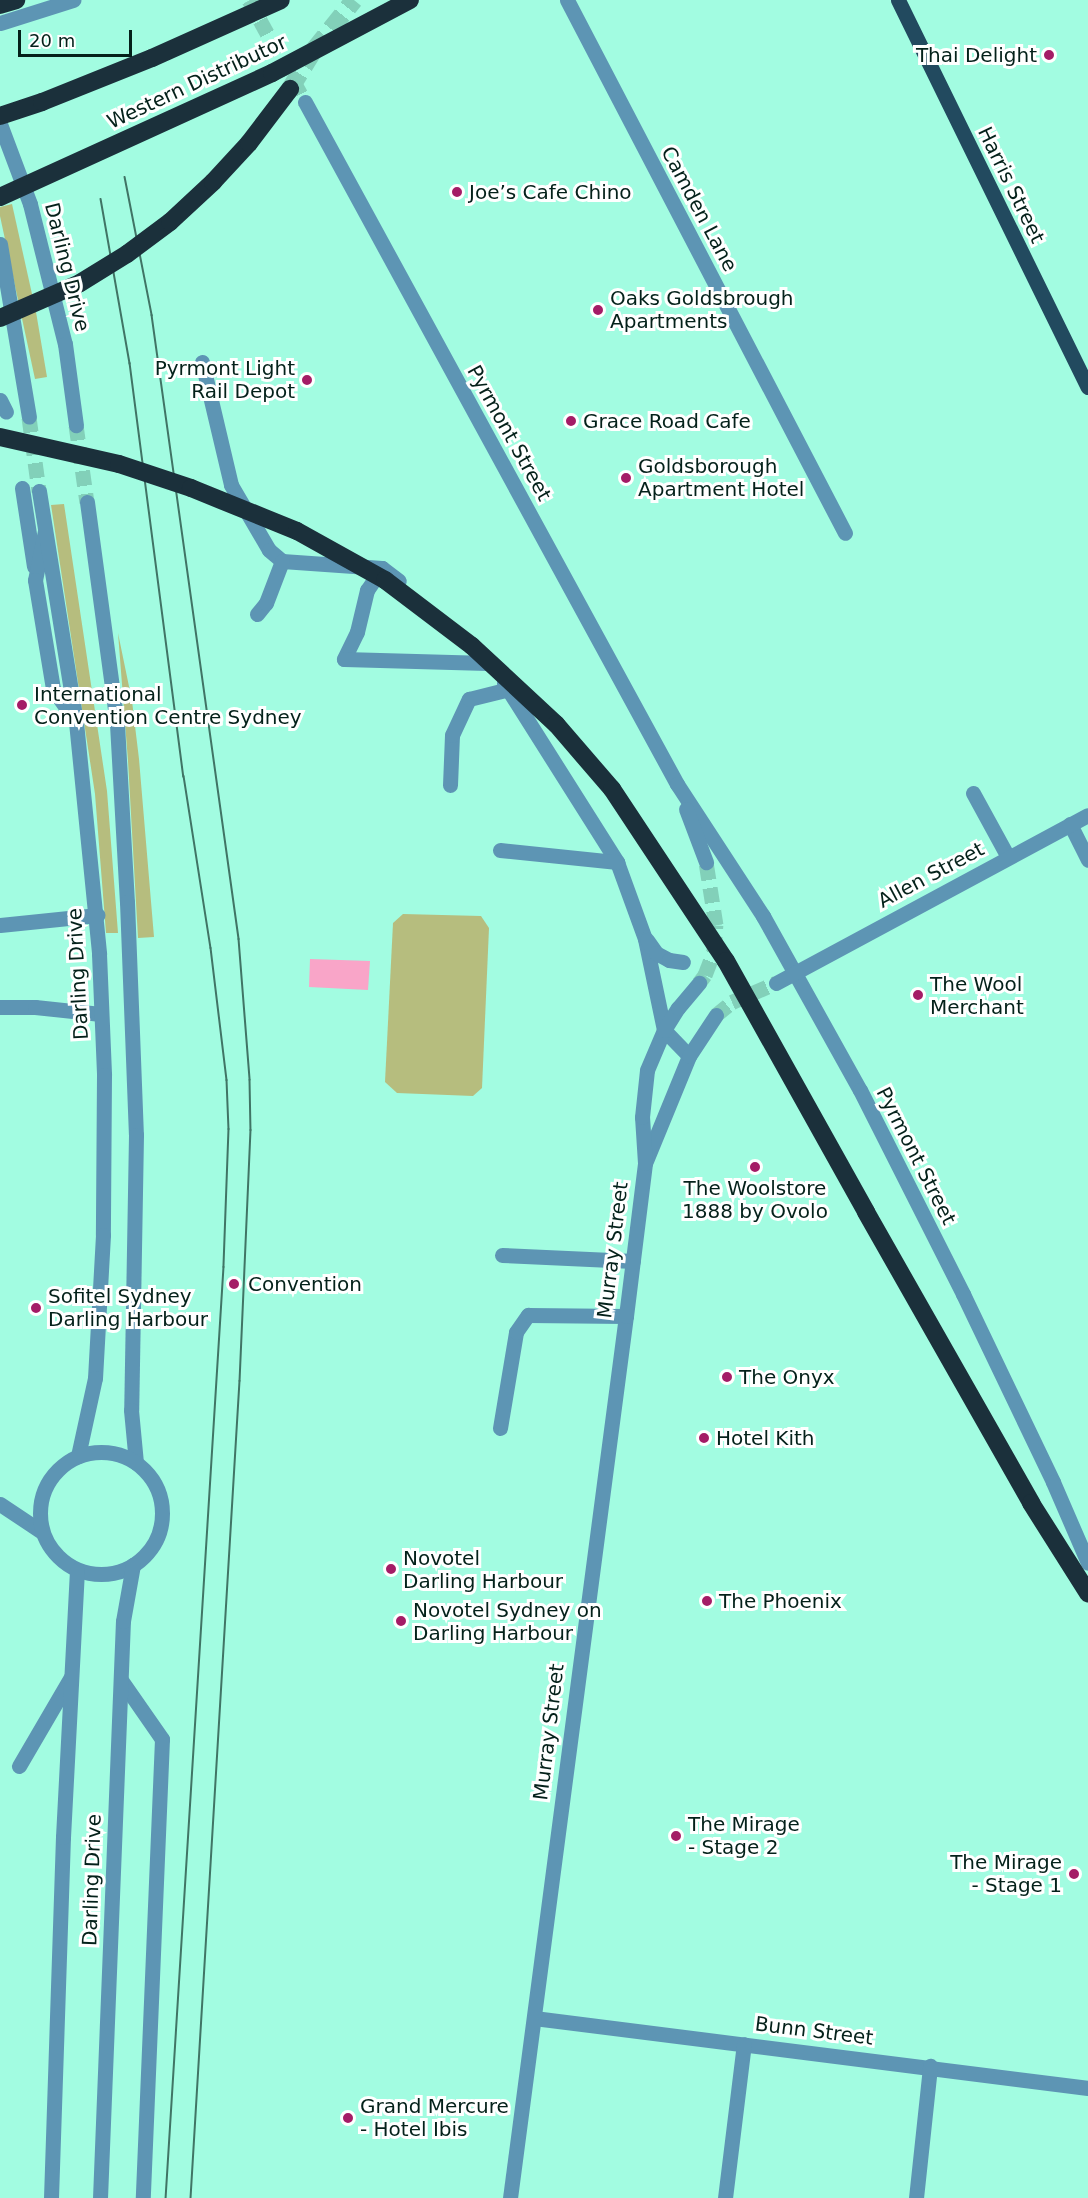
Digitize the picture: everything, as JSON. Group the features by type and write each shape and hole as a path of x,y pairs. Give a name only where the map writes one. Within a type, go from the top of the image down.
{"highway":[{"path":"0,5 16,0"},
{"path":"0,116 42,102 152,58 281,0"},
{"name":"Western Distributor","path":"0,197 272,74 410,0"},
{"path":"0,318 80,283 127,254 170,222 213,182 249,142 290,89"},
{"path":"0,437 119,464 191,488 297,531 385,580 472,646 556,724 612,789 726,961 1031,1503 1088,1593"}],"main road":[{"name":"Harris Street","path":"898,0 1088,387"}],"street":[{"path":"0,23 73,0"},
{"name":"Camden Lane","path":"567,0 845,533"},
{"name":"Pyrmont Street","path":"305,102 677,784 733,866 860,1090 963,1294 1053,1482 1088,1563"},
{"name":"Darling Drive","path":"2,134 30,204 65,344 76,425"},
{"path":"0,244 29,417"},
{"path":"202,362 231,485 269,550 282,561 382,568 447,619 509,689 617,862 643,932 657,986 664,1030 689,1056"},
{"path":"22,488 53,689 76,722"},
{"name":"Darling Drive","path":"39,491 76,722 98,915 105,1149 103,1235 95,1378 78,1456"},
{"path":"87,502 117,724 126,890 135,1115 136,1232 130,1410 136,1463"},
{"path":"35,580 45,529"},
{"path":"257,614 266,603 282,561"},
{"path":"382,568 367,590 357,632 344,659 487,663"},
{"path":"450,785 452,735 468,699 509,689"},
{"name":"Pyrmont Street","path":"677,784 706,862"},
{"path":"973,793 1008,858"},
{"name":"Allen Street","path":"796,974 823,956 1088,815"},
{"path":"1070,824 1088,860"},
{"path":"500,850 617,862"},
{"path":"0,926 98,915"},
{"path":"643,932 656,953 669,960 683,962"},
{"path":"776,983 796,974"},
{"name":"Murray Street","path":"510,2198 645,1164 642,1117 647,1071 664,1030 678,1008 699,983"},
{"path":"0,1007 35,1007 101,1014"},
{"name":"Murray Street","path":"645,1164 689,1056 716,1015"},
{"path":"502,1255 633,1261"},
{"path":"500,1428 516,1332 528,1316 626,1316"},
{"path":"98,1452 118,1454 136,1463 150,1477 159,1495 162,1515 158,1534 148,1552 133,1565 115,1573 96,1574 77,1570 62,1561 50,1547 42,1532 39,1513 42,1496 50,1479 62,1466 78,1456 98,1452"},
{"path":"0,1504 42,1532"},
{"name":"Darling Drive","path":"100,2198 123,1621 133,1565"},
{"name":"Darling Drive","path":"51,2198 56,2027 77,1570"},
{"path":"19,1766 71,1677"},
{"path":"121,1680 162,1738 143,2198"},
{"name":"Bunn Street","path":"534,2018 930,2066 1088,2088"},
{"path":"725,2198 744,2044"},
{"path":"916,2198 930,2066"}],"green space":[{"path":"12,204 36,312 47,377 35,379 0,216 0,207"},
{"path":"64,504 107,791 118,933 106,933 95,794 51,505"},
{"path":"118,633 132,701 139,759 154,937 138,938"},
{"path":"403,914 481,916 489,928 482,1088 473,1096 397,1093 385,1082 393,923"}],"shaded area":[{"path":"310,959 370,961 368,990 309,987"}],"tunnel":[{"path":"249,0 305,102"},
{"path":"290,89 314,50 354,0"},
{"path":"29,417 39,491"},
{"path":"76,425 87,502"},
{"path":"699,983 705,975 714,951 716,925 706,862"},
{"path":"716,1015 732,1002 776,983"}],"tram line":[{"path":"125,177 152,315 239,939 250,1080 251,1130 240,1381 191,2198"},
{"path":"101,199 130,363 184,776 211,948 227,1080 229,1129 224,1267 166,2198"}],"place":[{"name":"Thai Delight","path":"1049,55"},
{"name":"Joe’s Cafe Chino","path":"457,192"},
{"name":"Oaks Goldsbrough Apartments","path":"598,310"},
{"name":"Pyrmont Light Rail Depot","path":"307,380"},
{"name":"Grace Road Cafe","path":"571,421"},
{"name":"Goldsborough Apartment Hotel","path":"626,478"},
{"name":"International Convention Centre Sydney","path":"22,705"},
{"name":"The Wool Merchant","path":"918,995"},
{"name":"The Woolstore 1888 by Ovolo","path":"755,1167"},
{"name":"Convention","path":"234,1284"},
{"name":"Sofitel Sydney Darling Harbour","path":"36,1308"},
{"name":"The Onyx","path":"727,1377"},
{"name":"Hotel Kith","path":"704,1438"},
{"name":"Novotel Darling Harbour","path":"391,1569"},
{"name":"The Phoenix","path":"707,1601"},
{"name":"Novotel Sydney on Darling Harbour","path":"401,1621"},
{"name":"The Mirage - Stage 2","path":"676,1836"},
{"name":"The Mirage - Stage 1","path":"1074,1874"},
{"name":"Grand Mercure - Hotel Ibis","path":"348,2118"}]}
